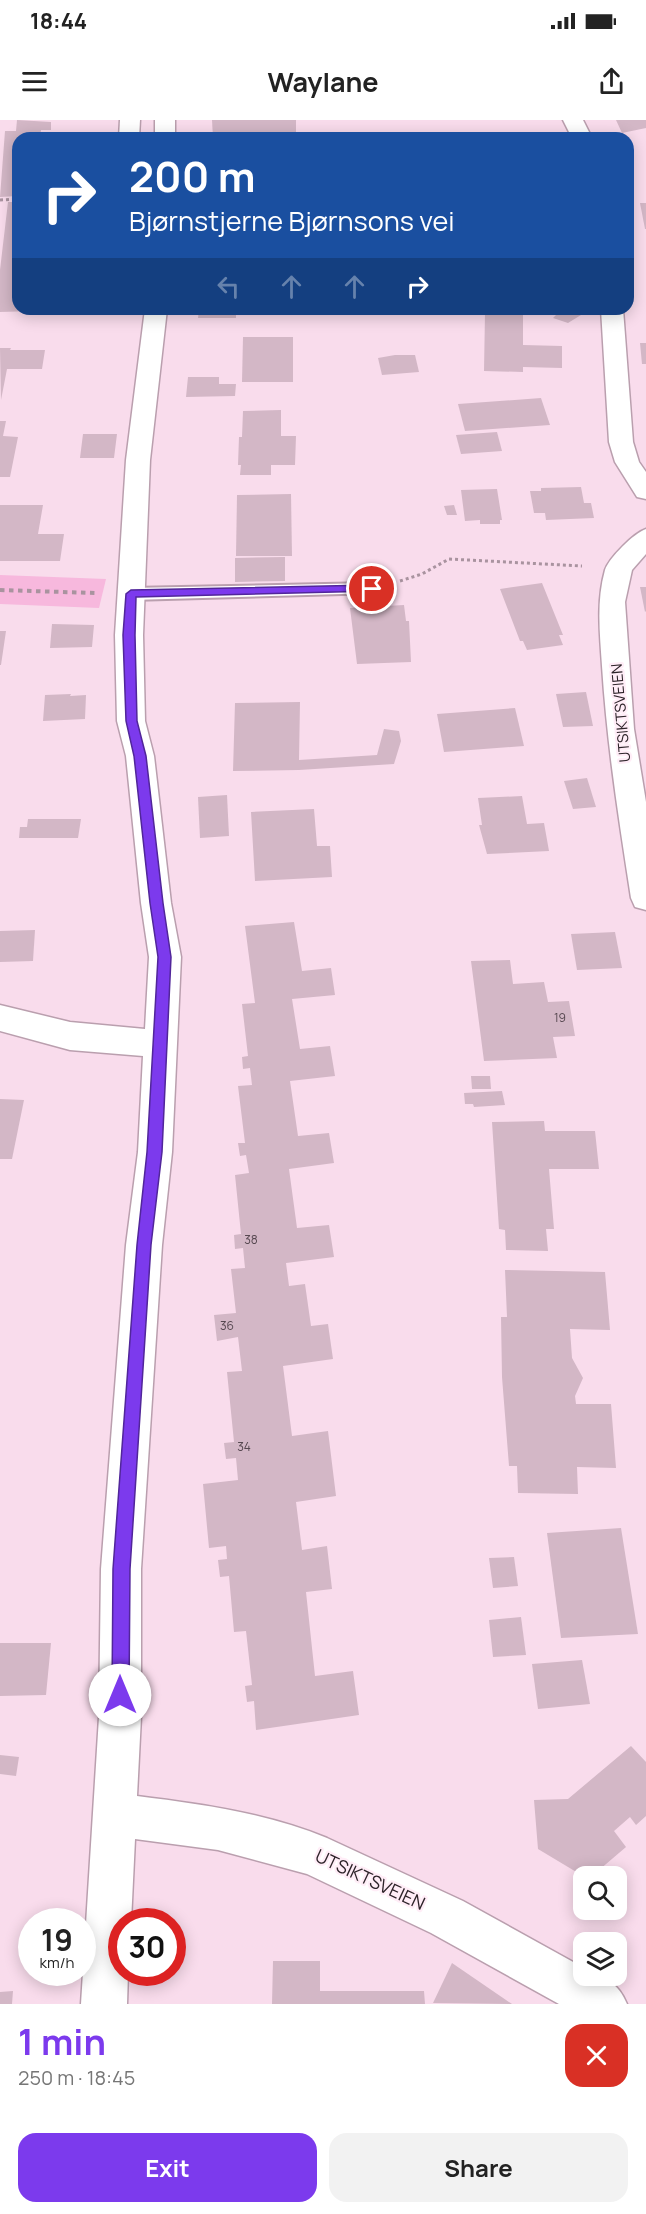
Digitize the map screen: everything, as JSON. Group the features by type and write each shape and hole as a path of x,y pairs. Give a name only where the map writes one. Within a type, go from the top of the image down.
{"street":[{"path":"104,2004 120,1717 121,1569 144,1245 154,1152 165,957 156,903 140,756 132,721 129,635 138,460 155,315"},
{"path":"612,315 621,442 627,462 646,491"},
{"path":"619,568 646,538"},
{"name":"UTSIKTSVEIEN","path":"619,568 612,602 620,729 646,898"},
{"path":"0,1018 70,1036 161,1044"},
{"name":"UTSIKTSVEIEN","path":"115,1815 218,1828 312,1852 447,1917 604,2004"}],"lane":[{"path":"131,594 372,589"}],"path":[{"path":"372,589 422,574 449,559 619,568"},
{"path":"0,590 131,594"}],"shaded area":[{"path":"0,575 106,579 99,608 0,604"}],"building":[{"path":"17,120 51,122 51,130 12,132 12,196 0,197 5,131 16,131"},
{"path":"212,120 296,120 296,132 213,132"},
{"path":"616,120 646,120 646,128 622,132"},
{"path":"8,202 12,202 12,312 0,312 0,270"},
{"path":"640,203 646,203 646,229 645,229"},
{"path":"198,315 236,315 236,318 198,318"},
{"path":"485,315 523,315 523,345 562,346 562,368 523,367 523,372 484,371"},
{"path":"556,315 581,315 568,323 553,318"},
{"path":"243,337 293,337 293,382 242,382"},
{"path":"640,343 646,343 646,364 642,364"},
{"path":"0,348 45,350 42,369 7,369 1,400"},
{"path":"415,355 419,372 382,375 378,358"},
{"path":"188,377 219,377 219,384 236,384 235,396 186,397"},
{"path":"541,398 550,425 465,431 458,404"},
{"path":"281,410 281,436 296,436 295,465 271,465 271,475 240,475 239,437 242,437 243,411"},
{"path":"0,421 6,421 3,436 18,437 10,477 0,477"},
{"path":"497,432 502,451 461,454 456,435"},
{"path":"83,434 117,434 114,458 80,458"},
{"path":"581,487 584,503 591,503 594,518 546,520 545,513 534,513 530,491 541,491 541,488"},
{"path":"497,489 502,520 500,524 480,524 480,520 465,521 461,490"},
{"path":"291,494 292,556 236,556 237,495"},
{"path":"0,505 43,505 38,534 64,534 60,561 0,561"},
{"path":"454,505 457,515 447,515 444,506"},
{"path":"285,557 285,581 235,582 235,558"},
{"path":"542,583 563,635 559,635 563,645 527,650 523,641 520,641 500,589"},
{"path":"640,587 646,587 645,612"},
{"path":"404,605 406,621 409,621 411,662 357,664 350,608"},
{"path":"52,624 94,625 92,647 50,648"},
{"path":"0,631 6,631 1,665 0,665"},
{"path":"586,692 593,726 563,727 556,694"},
{"path":"71,694 70,696 86,695 85,719 43,721 45,695"},
{"path":"300,702 299,760 377,755 384,729 399,731 401,741 394,764 299,770 233,771 235,703"},
{"path":"515,708 524,746 444,752 437,714"},
{"path":"587,778 596,807 573,809 564,781"},
{"path":"227,795 229,836 200,838 198,797"},
{"path":"522,796 527,824 544,823 549,851 487,854 479,825 482,825 478,798"},
{"path":"314,809 317,846 330,846 332,877 255,881 251,812"},
{"path":"28,819 81,819 78,838 19,838 20,827 27,827"},
{"path":"294,922 302,971 331,968 335,995 292,999 300,1049 330,1046 335,1076 290,1081 298,1136 329,1133 334,1163 289,1169 297,1228 329,1225 334,1257 286,1263 289,1286 305,1284 311,1326 328,1324 333,1359 283,1366 292,1436 328,1431 336,1496 296,1502 302,1550 327,1546 332,1589 306,1592 315,1676 353,1671 359,1715 256,1730 254,1701 247,1702 245,1686 252,1685 246,1631 234,1632 229,1576 220,1577 218,1560 227,1559 226,1546 209,1548 203,1484 238,1480 236,1458 226,1459 224,1443 234,1442 227,1372 242,1371 238,1337 217,1341 214,1315 236,1313 231,1269 245,1268 243,1248 235,1249 234,1235 241,1234 235,1175 249,1173 246,1155 240,1156 238,1143 245,1143 238,1086 252,1085 250,1068 243,1069 242,1057 248,1056 242,1004 255,1003 245,926"},
{"path":"35,930 33,961 0,962 0,931"},
{"path":"615,932 622,968 577,970 571,934"},
{"path":"510,960 513,984 544,982 548,1002 569,1001 575,1036 553,1037 557,1058 484,1061 471,961"},
{"path":"471,1076 490,1076 491,1089 472,1089"},
{"path":"502,1091 505,1105 474,1107 473,1104 465,1104 464,1093"},
{"path":"0,1099 24,1100 12,1159 0,1159"},
{"path":"544,1121 545,1131 595,1131 599,1169 549,1169 554,1229 546,1229 548,1251 506,1250 505,1230 499,1229 492,1122"},
{"path":"505,1270 605,1272 610,1330 570,1329 572,1358 583,1378 575,1396 576,1404 611,1404 616,1468 577,1467 578,1494 518,1493 517,1466 509,1466 502,1377 501,1317 507,1317"},
{"path":"621,1528 638,1634 561,1638 547,1533"},
{"path":"514,1557 518,1586 493,1588 489,1558"},
{"path":"521,1617 526,1655 493,1657 489,1620"},
{"path":"0,1643 51,1643 46,1695 0,1696"},
{"path":"582,1660 590,1704 538,1709 532,1664"},
{"path":"631,1746 646,1762 646,1816 636,1825 630,1817 614,1831 626,1847 604,1866 573,1866 573,1870 538,1849 534,1800 568,1799"},
{"path":"0,1755 19,1757 16,1776 0,1774"},
{"path":"273,1961 320,1961 320,1991 424,1991 425,2004 272,2004"},
{"path":"452,1963 512,2004 433,2003"},
{"path":"13,1991 12,2004 0,2004 0,1992"}],"route":[{"path":"120,1695 121,1569 144,1245 154,1152 165,957 156,903 140,756 132,721 129,635 131,594 372,589"}]}
